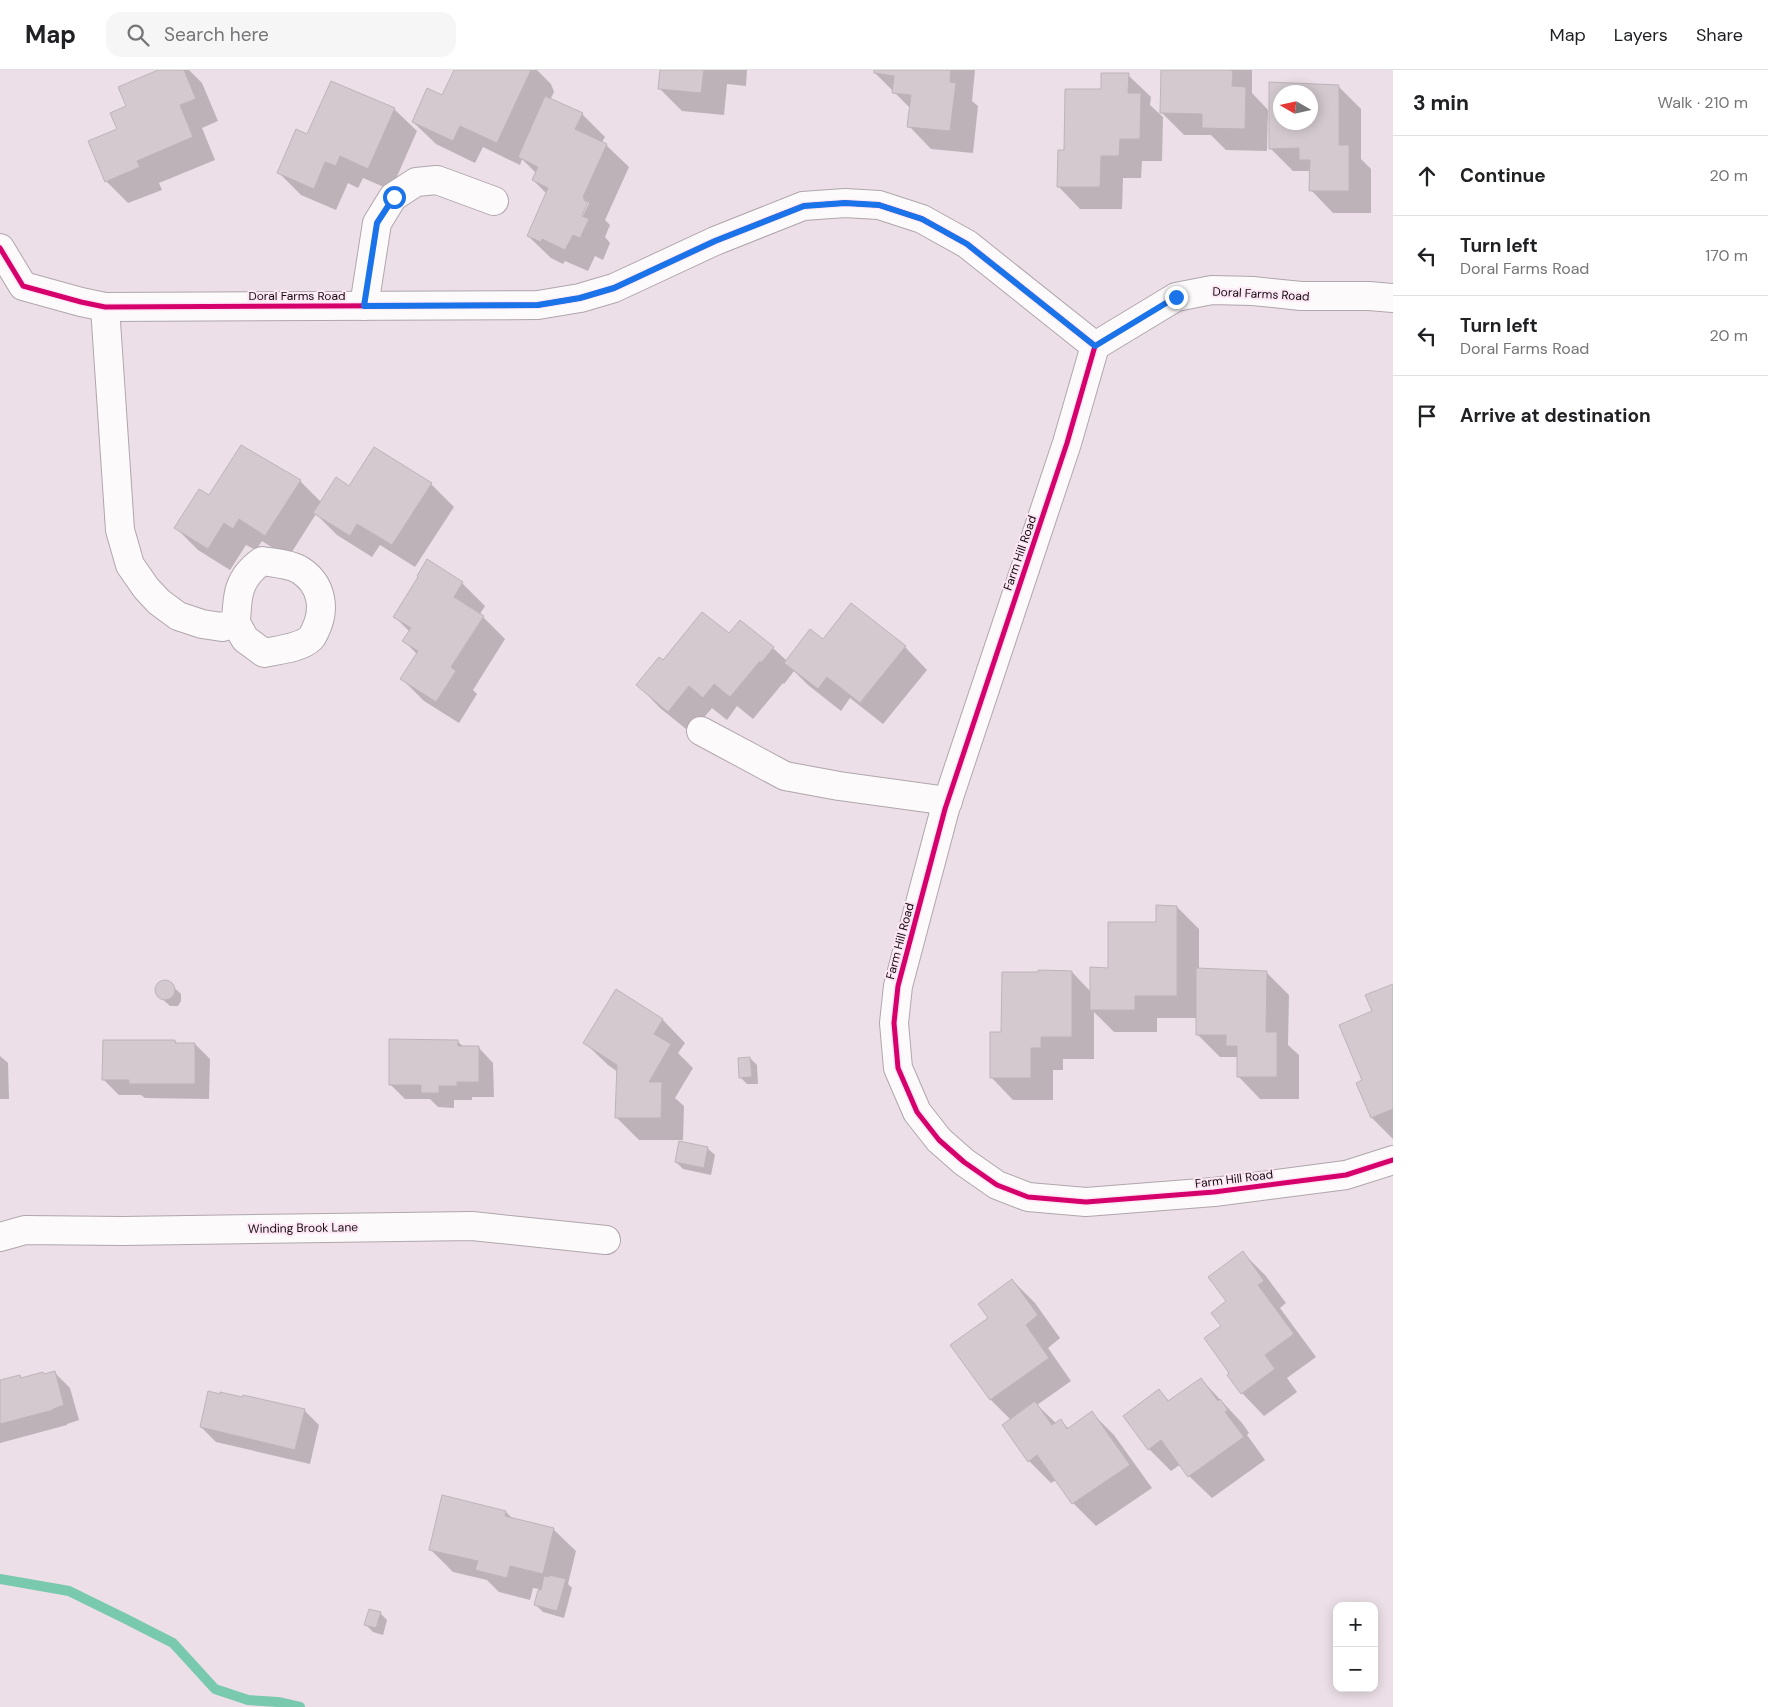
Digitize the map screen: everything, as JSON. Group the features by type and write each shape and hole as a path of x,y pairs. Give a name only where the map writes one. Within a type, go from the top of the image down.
{"street":[{"path":"364,306 377,223 394,197 416,182 437,180 494,201"},
{"name":"Doral Farms Road","path":"0,248 24,286 105,307 538,305 580,298 614,288 715,241 804,206 845,203 879,205 922,219 967,244 1095,346 1176,297 1212,290 1254,291 1301,296 1393,298"},
{"path":"105,307 120,530 130,565 146,588 159,602 178,616 202,624 222,627 236,623"},
{"name":"Farm Hill Road","path":"1095,346 1067,443 948,801 898,986 894,1023 898,1068 917,1112 939,1140 964,1162 997,1186 1028,1196 1086,1202 1214,1192 1346,1175 1393,1160"},
{"path":"702,731 785,776 839,786 948,801"},
{"name":"Winding Brook Lane","path":"0,1237 25,1230 122,1231 472,1226 606,1240"}],"building":[{"path":"158,70 184,70 196,99 180,105 193,137 137,161 140,167 105,182 88,141 117,129 110,113 126,106 118,87"},
{"path":"454,70 531,70 497,143 460,126 453,141 412,122 427,88 442,95"},
{"path":"660,70 704,70 701,93 658,89"},
{"path":"874,70 951,70 950,82 956,83 950,131 907,127 911,95 892,93 894,76 874,73"},
{"path":"1161,70 1233,71 1232,86 1246,87 1245,129 1202,128 1202,114 1160,113"},
{"path":"1101,73 1129,73 1128,93 1141,93 1140,139 1120,139 1119,156 1101,156 1100,187 1057,187 1058,150 1064,150 1065,89 1101,89"},
{"path":"331,81 395,108 368,169 340,156 336,166 325,162 314,189 277,173 296,129 307,134"},
{"path":"1269,82 1339,85 1339,145 1349,145 1349,191 1309,191 1310,160 1299,160 1299,148 1269,149"},
{"path":"545,96 583,113 575,129 607,144 583,197 588,202 582,216 589,219 580,238 573,235 565,250 542,239 541,242 527,236 548,188 532,180 538,167 518,157"},
{"path":"241,445 301,480 265,536 239,519 233,529 224,523 208,549 174,528 199,489 209,495"},
{"path":"374,447 432,483 392,545 357,524 350,536 313,513 336,477 349,486"},
{"path":"427,559 463,582 454,597 484,616 451,667 456,671 436,702 400,679 418,651 402,641 411,628 393,617"},
{"path":"851,603 906,646 860,703 827,677 818,689 784,663 810,629 823,639"},
{"path":"702,612 729,633 740,620 774,647 730,697 714,684 703,698 689,686 668,712 636,685 659,657 663,660"},
{"path":"1156,905 1177,906 1177,996 1135,996 1135,1010 1090,1010 1090,967 1108,968 1108,922 1156,922"},
{"path":"1196,968 1267,971 1266,1032 1277,1032 1277,1077 1237,1077 1237,1046 1226,1046 1226,1035 1196,1035"},
{"path":"1038,970 1072,971 1072,1037 1041,1037 1041,1048 1031,1048 1031,1078 990,1078 990,1032 1001,1032 1002,972 1038,972"},
{"path":"165,980 172,983 175,990 172,997 165,1000 158,997 155,990 158,983"},
{"path":"1393,984 1393,1109 1371,1118 1356,1083 1362,1080 1339,1025 1372,1011 1365,995"},
{"path":"616,989 663,1019 654,1034 671,1044 649,1082 662,1082 661,1118 615,1118 617,1065 583,1043"},
{"path":"389,1039 458,1040 458,1046 479,1046 479,1082 457,1082 457,1086 439,1086 439,1093 421,1093 421,1085 389,1085"},
{"path":"103,1040 175,1040 175,1043 195,1043 195,1084 129,1084 129,1080 102,1080"},
{"path":"750,1057 752,1077 739,1078 738,1058"},
{"path":"679,1141 708,1147 704,1168 675,1162"},
{"path":"1243,1251 1264,1281 1258,1285 1294,1334 1265,1355 1275,1369 1241,1394 1227,1375 1229,1373 1204,1338 1221,1326 1211,1313 1226,1301 1208,1277"},
{"path":"1012,1279 1038,1315 1026,1325 1049,1358 990,1400 950,1345 988,1318 978,1304"},
{"path":"55,1371 64,1405 53,1410 0,1424 0,1380 20,1375 21,1378"},
{"path":"1201,1378 1218,1401 1220,1399 1228,1410 1225,1412 1244,1437 1188,1477 1161,1440 1148,1450 1123,1416 1159,1389 1168,1401"},
{"path":"208,1391 242,1397 243,1395 305,1409 295,1450 200,1427"},
{"path":"1035,1401 1052,1425 1061,1419 1067,1429 1092,1411 1130,1465 1072,1504 1037,1455 1028,1462 1002,1425"},
{"path":"442,1495 506,1511 505,1516 554,1528 543,1574 510,1566 507,1578 475,1570 478,1561 429,1550"},
{"path":"549,1575 566,1579 557,1611 534,1605 538,1590 541,1590 544,1576 549,1577"},
{"path":"369,1609 381,1612 376,1628 364,1625"}],"waterway":[{"path":"0,1579 69,1591 173,1643 215,1689 248,1700 278,1702 300,1707"}],"cycle path":[{"path":"0,248 23,286 105,307 538,305 580,298 614,288 715,241 803,206 845,203 879,205 922,219 967,244 1095,346 1067,443 945,809 898,986 894,1023 898,1068 917,1112 939,1140 964,1162 997,1185 1028,1197 1086,1202 1214,1192 1346,1175 1393,1160"}],"route":[{"path":"394,197 377,223 369,264 364,306 538,305 580,298 614,288 715,241 804,206 845,203 879,205 922,219 967,244 1095,346 1176,297"}]}
